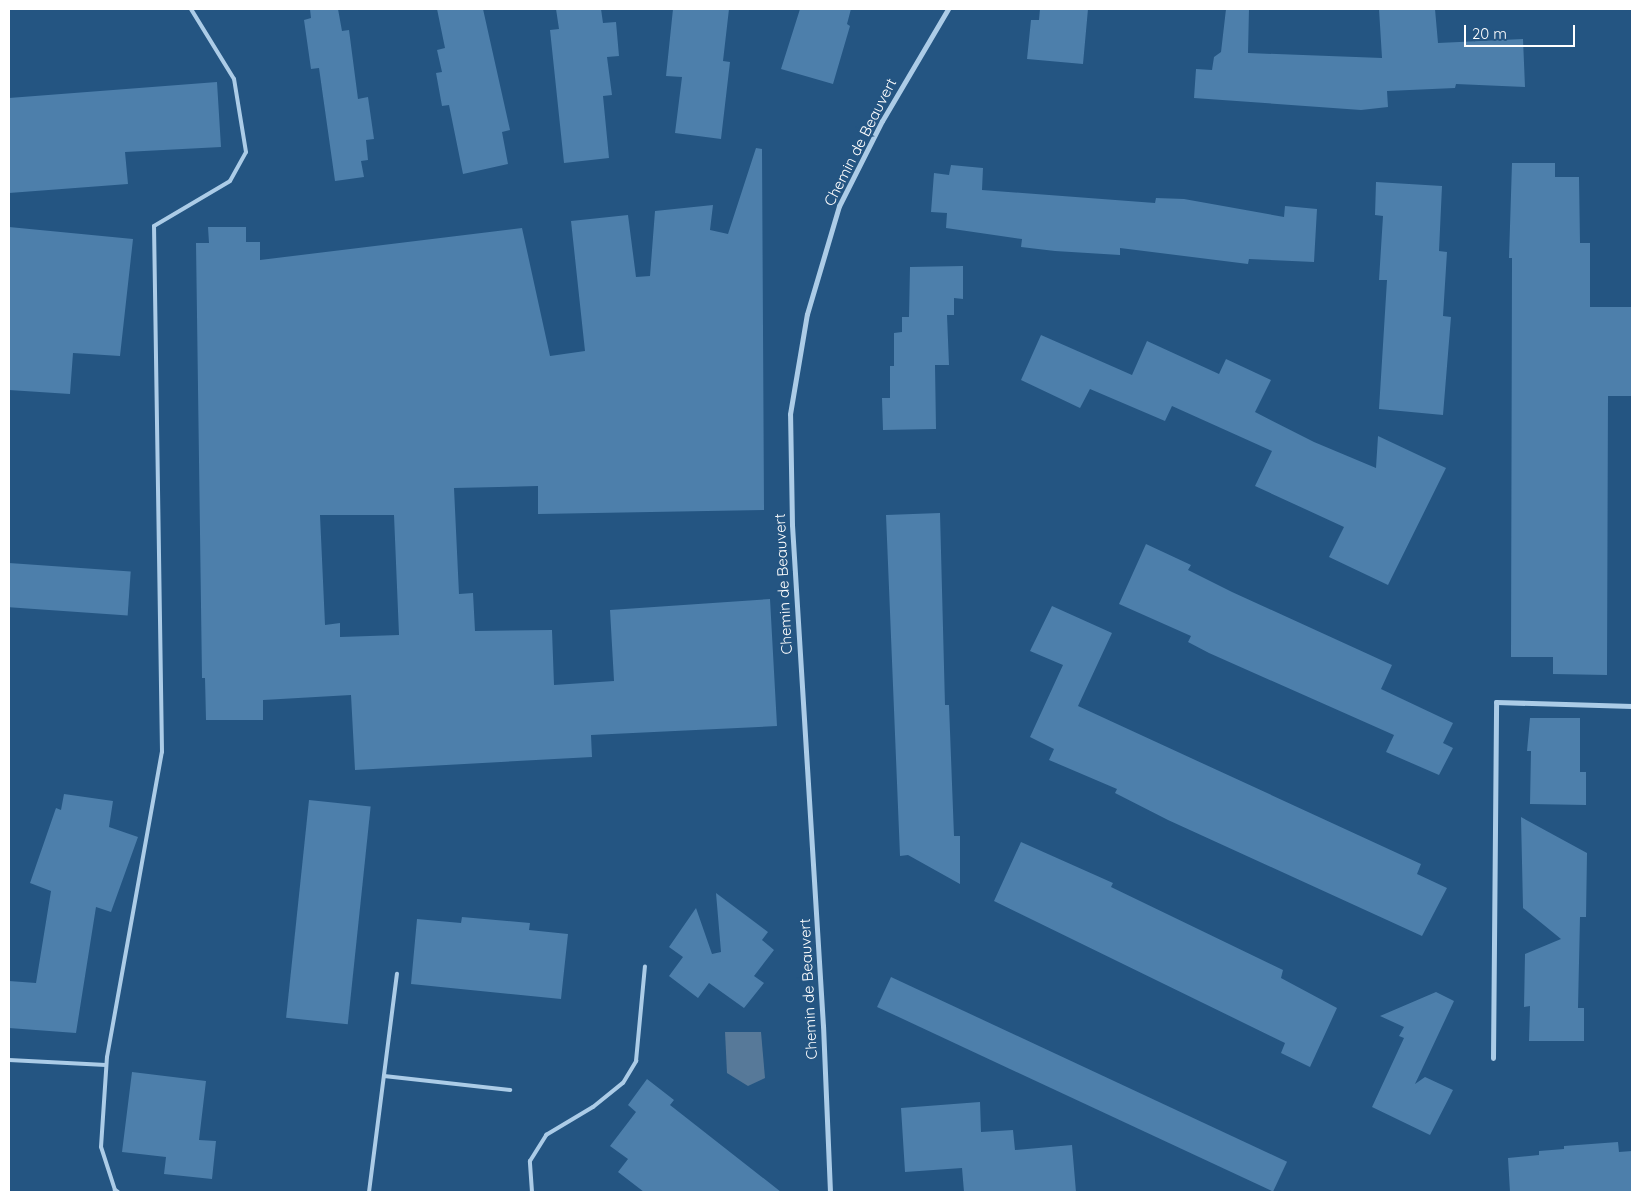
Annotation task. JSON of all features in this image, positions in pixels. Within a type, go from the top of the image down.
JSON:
[{"type":"street","name":"Chemin de Beauvert","points":[[830,1192],[823,1026],[792,525],[790,414],[807,314],[839,206],[882,121],[948,9]]},
{"type":"street","points":[[1493,1058],[1496,702],[1632,706]]},
{"type":"lane","points":[[118,1192],[115,1190],[101,1147],[106,1066],[162,752],[154,226],[230,181],[246,152],[234,79],[191,9]]},
{"type":"lane","points":[[532,1192],[530,1161],[546,1135],[593,1107],[624,1083],[636,1062],[645,966]]},
{"type":"lane","points":[[370,1192],[397,974]]},
{"type":"lane","points":[[9,1060],[106,1066]]},
{"type":"lane","points":[[384,1076],[510,1090]]},
{"type":"water","points":[[725,1032],[761,1032],[765,1078],[748,1086],[727,1073]]},
{"type":"building","points":[[310,9],[338,9],[342,31],[349,30],[358,99],[368,97],[374,139],[366,140],[368,160],[361,161],[364,177],[335,181],[319,68],[311,69],[304,20],[311,18]]},
{"type":"building","points":[[437,9],[483,9],[510,130],[502,132],[508,164],[463,174],[449,105],[442,106],[436,73],[442,72],[437,50],[445,48]]},
{"type":"building","points":[[556,9],[601,9],[603,23],[616,22],[619,56],[607,57],[612,95],[603,96],[609,158],[564,163],[550,30],[559,29]]},
{"type":"building","points":[[673,9],[729,9],[723,61],[730,62],[721,139],[675,133],[682,77],[666,76]]},
{"type":"building","points":[[800,9],[851,9],[847,24],[850,26],[833,84],[781,69]]},
{"type":"building","points":[[1040,9],[1088,9],[1083,64],[1027,59],[1031,20],[1039,20]]},
{"type":"building","points":[[1226,9],[1249,9],[1248,53],[1382,58],[1379,9],[1435,9],[1438,43],[1523,39],[1525,87],[1456,84],[1455,88],[1387,91],[1388,107],[1361,110],[1194,98],[1196,69],[1212,70],[1214,57],[1221,52]]},
{"type":"building","points":[[217,82],[221,147],[125,152],[128,184],[9,193],[9,98]]},
{"type":"building","points":[[756,148],[762,149],[764,510],[538,514],[538,486],[454,488],[459,594],[473,593],[475,631],[552,630],[554,685],[614,681],[610,610],[770,599],[777,726],[591,735],[592,757],[355,770],[351,695],[263,700],[263,720],[206,720],[205,678],[202,678],[196,243],[209,243],[208,227],[246,227],[246,242],[260,242],[260,260],[522,228],[550,356],[585,351],[571,221],[628,215],[636,277],[650,276],[655,211],[713,205],[710,230],[728,234]],"holes":[[[320,515],[394,515],[399,635],[340,637],[340,623],[325,625]]]},
{"type":"building","points":[[1512,163],[1555,163],[1555,177],[1579,177],[1580,243],[1590,243],[1590,307],[1632,307],[1632,396],[1608,396],[1607,675],[1553,674],[1553,657],[1511,657],[1512,258],[1509,258]]},
{"type":"building","points":[[951,165],[983,168],[982,190],[1155,203],[1156,198],[1184,199],[1284,217],[1285,206],[1317,209],[1314,262],[1249,259],[1248,264],[1120,248],[1120,255],[1055,251],[1021,247],[1022,239],[946,228],[947,213],[931,212],[934,173],[949,175]]},
{"type":"building","points":[[1376,182],[1442,186],[1439,251],[1447,252],[1443,316],[1451,317],[1443,415],[1379,409],[1387,280],[1379,280],[1383,216],[1375,215]]},
{"type":"building","points":[[9,227],[133,239],[120,356],[73,353],[70,394],[9,390]]},
{"type":"building","points":[[963,266],[963,299],[954,298],[954,315],[947,315],[949,365],[935,365],[936,429],[883,430],[882,398],[890,398],[890,366],[894,366],[894,333],[902,332],[902,317],[909,317],[910,267]]},
{"type":"building","points":[[1041,335],[1132,375],[1147,341],[1219,374],[1226,359],[1271,380],[1255,412],[1314,442],[1376,468],[1378,436],[1446,468],[1388,585],[1329,557],[1344,527],[1255,486],[1272,451],[1172,406],[1165,421],[1090,389],[1080,408],[1021,380]]},
{"type":"building","points":[[940,513],[945,705],[949,705],[954,836],[960,836],[960,884],[908,855],[900,856],[886,515]]},
{"type":"building","points":[[1146,544],[1191,565],[1188,570],[1232,592],[1392,665],[1381,689],[1453,723],[1443,743],[1453,748],[1439,775],[1386,752],[1394,735],[1209,653],[1188,642],[1191,636],[1119,604]]},
{"type":"building","points":[[9,563],[131,572],[128,615],[9,607]]},
{"type":"building","points":[[1052,606],[1112,633],[1078,706],[1421,864],[1417,874],[1447,888],[1422,936],[1168,820],[1115,793],[1117,789],[1049,760],[1054,749],[1030,737],[1063,665],[1030,651]]},
{"type":"building","points":[[1530,718],[1580,718],[1580,772],[1586,772],[1586,805],[1530,804],[1531,751],[1527,751]]},
{"type":"building","points":[[64,794],[113,801],[109,827],[138,837],[111,912],[96,907],[76,1033],[9,1028],[9,981],[36,983],[51,891],[30,883],[56,808],[61,810]]},
{"type":"building","points":[[309,800],[371,806],[348,1024],[286,1018]]},
{"type":"building","points":[[1521,817],[1587,853],[1586,917],[1580,917],[1578,1008],[1584,1008],[1584,1041],[1529,1041],[1530,1006],[1524,1007],[1525,954],[1561,939],[1523,908]]},
{"type":"building","points":[[1021,842],[1113,883],[1111,887],[1283,970],[1281,978],[1337,1008],[1310,1067],[1281,1053],[1285,1043],[994,901]]},
{"type":"building","points":[[716,893],[768,932],[762,940],[774,950],[754,976],[764,983],[744,1008],[709,983],[698,998],[669,976],[683,957],[669,947],[696,908],[712,954],[721,952]]},
{"type":"building","points":[[462,917],[530,923],[529,930],[568,934],[561,999],[411,984],[417,919],[461,923]]},
{"type":"building","points":[[891,977],[1287,1162],[1273,1192],[877,1007]]},
{"type":"building","points":[[1436,992],[1454,1001],[1415,1084],[1425,1077],[1453,1090],[1430,1135],[1372,1107],[1404,1038],[1399,1036],[1404,1027],[1380,1016]]},
{"type":"building","points":[[132,1072],[206,1081],[199,1140],[216,1141],[212,1179],[164,1174],[166,1157],[122,1152]]},
{"type":"building","points":[[647,1079],[674,1100],[670,1105],[781,1192],[644,1192],[618,1172],[628,1159],[610,1146],[636,1112],[628,1105]]},
{"type":"building","points":[[980,1102],[981,1132],[1013,1130],[1015,1150],[1072,1145],[1076,1192],[964,1192],[962,1168],[905,1172],[901,1108]]},
{"type":"building","points":[[1618,1142],[1619,1152],[1632,1151],[1632,1192],[1510,1192],[1508,1158],[1539,1155],[1539,1151],[1564,1149],[1564,1146]]}]
